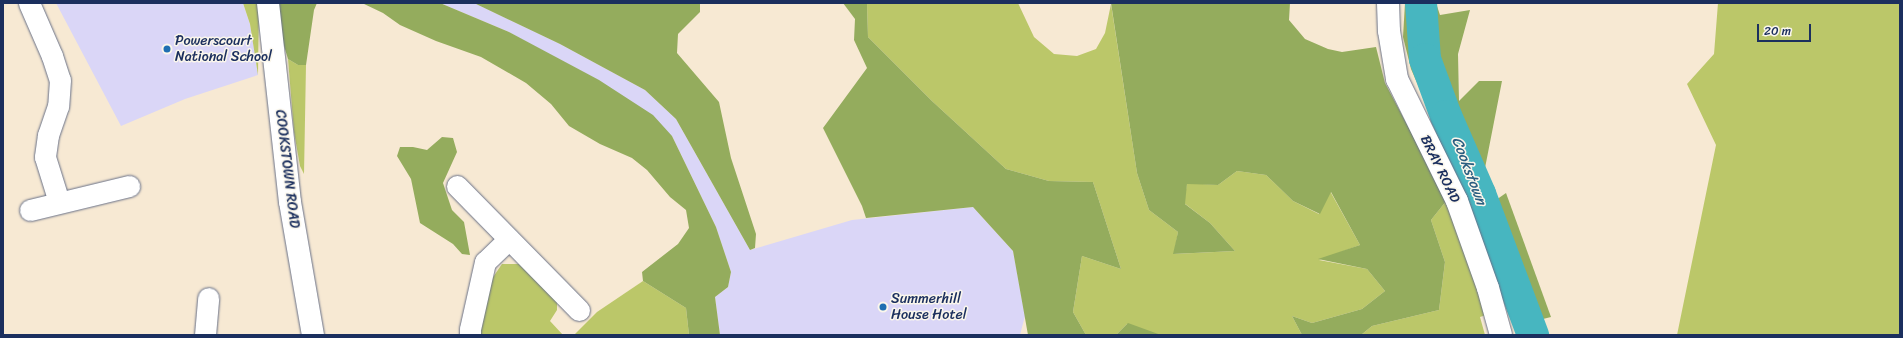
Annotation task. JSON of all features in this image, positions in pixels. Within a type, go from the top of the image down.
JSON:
[{"type":"main road","name":"COOKSTOWN ROAD","points":[[268,3],[290,202],[313,335]]},
{"type":"main road","name":"BRAY ROAD","points":[[1388,3],[1389,31],[1397,79],[1457,201],[1488,288],[1501,335]]},
{"type":"street","points":[[29,3],[52,56],[60,80],[58,106],[48,136],[45,157],[58,202]]},
{"type":"street","points":[[30,210],[129,186]]},
{"type":"street","points":[[457,186],[579,310]]},
{"type":"street","points":[[470,335],[470,329],[485,262],[509,239]]},
{"type":"street","points":[[208,298],[210,334]]},
{"type":"shaded area","name":"Powerscourt National School","points":[[56,3],[243,3],[250,24],[258,75],[185,99],[121,126]]},
{"type":"shaded area","points":[[440,3],[474,3],[560,44],[645,90],[676,119],[750,250],[852,220],[973,207],[1013,251],[1025,316],[1020,335],[720,335],[715,297],[728,287],[731,272],[716,227],[672,136],[509,32]]},
{"type":"green space","points":[[243,3],[259,3],[258,75],[250,24]]},
{"type":"green space","points":[[278,3],[317,3],[314,10],[306,65],[298,65],[288,59],[281,36]]},
{"type":"green space","points":[[362,3],[440,3],[509,32],[599,80],[653,115],[672,136],[716,227],[731,272],[728,287],[715,297],[720,335],[689,335],[686,308],[643,281],[642,272],[678,244],[689,228],[686,210],[670,197],[647,170],[632,158],[600,144],[569,126],[551,104],[526,83],[481,57],[436,41],[400,25],[383,13]]},
{"type":"green space","points":[[474,3],[700,3],[700,12],[678,34],[677,53],[719,102],[731,158],[756,234],[755,248],[750,250],[676,119],[645,90],[560,44]]},
{"type":"green space","points":[[843,3],[867,3],[868,37],[932,101],[1006,169],[1049,181],[1093,182],[1121,269],[1082,256],[1073,312],[1086,335],[1028,335],[1013,251],[973,207],[866,218],[862,206],[823,128],[867,68],[854,40],[855,19]]},
{"type":"green space","points":[[867,3],[1018,3],[1034,37],[1054,54],[1077,56],[1096,49],[1105,33],[1111,4],[1137,173],[1149,210],[1178,232],[1174,254],[1235,251],[1210,223],[1184,203],[1187,183],[1218,185],[1237,171],[1266,175],[1293,201],[1319,214],[1330,191],[1360,245],[1319,260],[1367,269],[1385,291],[1362,309],[1312,323],[1292,316],[1302,335],[1130,335],[1127,324],[1116,335],[1086,335],[1073,312],[1082,256],[1121,269],[1093,182],[1049,181],[1006,169],[932,101],[868,37]]},
{"type":"green space","points":[[1111,3],[1290,3],[1289,20],[1305,39],[1328,49],[1342,52],[1376,47],[1385,83],[1447,200],[1431,220],[1445,262],[1439,310],[1372,326],[1361,335],[1302,335],[1292,316],[1312,323],[1362,309],[1385,291],[1367,269],[1318,259],[1360,245],[1331,192],[1320,214],[1293,201],[1266,175],[1237,171],[1218,185],[1187,184],[1185,204],[1210,223],[1235,251],[1173,254],[1178,232],[1149,210],[1137,173]]},
{"type":"green space","points":[[1405,3],[1436,3],[1440,15],[1470,10],[1458,54],[1459,101],[1479,81],[1502,81],[1485,168],[1477,159],[1453,120],[1436,126],[1411,69],[1403,37]]},
{"type":"green space","points":[[1718,3],[1900,3],[1900,335],[1677,335],[1716,145],[1687,84],[1714,54]]},
{"type":"green space","points":[[288,59],[298,65],[306,65],[304,174],[300,166],[294,132]]},
{"type":"green space","points":[[442,137],[453,138],[457,152],[443,183],[452,210],[464,222],[470,255],[462,254],[453,244],[420,223],[411,179],[397,156],[400,147],[413,147],[427,150]]},
{"type":"green space","points":[[1506,193],[1551,317],[1523,324],[1517,319],[1480,211]]},
{"type":"green space","points":[[1447,200],[1486,315],[1480,317],[1485,335],[1361,335],[1372,326],[1439,310],[1445,262],[1431,220]]},
{"type":"green space","points":[[502,264],[519,264],[557,300],[557,310],[550,321],[563,335],[479,335],[487,286]]},
{"type":"green space","points":[[643,281],[686,308],[689,335],[574,335],[597,312]]},
{"type":"green space","points":[[1128,323],[1161,335],[1116,335]]},
{"type":"waterway","name":"Cookstown","points":[[1421,3],[1425,59],[1446,116],[1480,194],[1533,335]]},
{"type":"place","name":"Powerscourt National School","points":[[167,49]]},
{"type":"place","name":"Summerhill House Hotel","points":[[883,307]]}]
